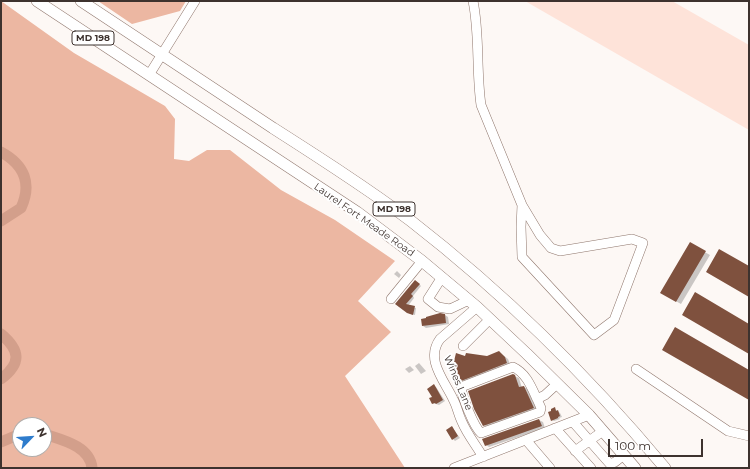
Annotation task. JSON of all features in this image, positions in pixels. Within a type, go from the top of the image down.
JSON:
[{"type":"main road","name":"Laurel Fort Meade Road","points":[[37,1],[357,212],[422,261],[490,319],[589,415],[630,463]]},
{"type":"main road","name":"MD 198","points":[[81,1],[373,194],[410,221],[495,291],[545,337],[600,394],[665,468]]},
{"type":"street","points":[[149,75],[195,1]]},
{"type":"street","points":[[473,1],[476,16],[478,88],[481,105],[522,205],[540,235],[551,248],[560,251],[632,239],[643,243],[614,320],[594,335],[522,257],[522,205]]},
{"type":"street","points":[[391,299],[422,261]]},
{"type":"street","points":[[442,277],[428,299],[438,307],[450,309],[473,304]]},
{"type":"street","name":"Wines Lane","points":[[473,304],[440,339],[434,350],[435,361],[444,383],[456,404],[462,423],[483,457]]},
{"type":"street","points":[[463,346],[490,319]]},
{"type":"street","points":[[513,368],[521,371],[537,398],[541,408],[540,412],[481,433],[475,424],[461,387],[513,368]]},
{"type":"street","points":[[636,369],[728,431],[749,436]]},
{"type":"street","points":[[537,398],[545,395],[557,384]]},
{"type":"street","points":[[454,468],[589,415]]},
{"type":"street","points":[[573,422],[609,466],[615,462],[630,463]]},
{"type":"street","points":[[555,428],[591,468]]},
{"type":"street","points":[[575,451],[603,431]]},
{"type":"street","points":[[526,440],[550,468]]},
{"type":"shaded area","points":[[1,1],[74,53],[165,106],[175,119],[174,159],[189,161],[207,150],[230,150],[281,190],[335,220],[395,261],[358,301],[391,332],[345,376],[405,468],[1,468]]},
{"type":"shaded area","points":[[98,1],[186,1],[180,11],[132,24]]},
{"type":"shaded area","points":[[525,1],[672,1],[749,45],[749,130]]},
{"type":"building","points":[[690,242],[706,251],[676,302],[660,293]]},
{"type":"building","points":[[719,249],[749,266],[749,297],[706,272]]},
{"type":"building","points":[[415,280],[420,284],[411,294],[413,296],[406,304],[415,306],[413,315],[407,313],[395,304]]},
{"type":"building","points":[[695,292],[749,324],[749,354],[682,315]]},
{"type":"building","points":[[440,313],[445,314],[446,323],[422,326],[421,319]]},
{"type":"building","points":[[675,327],[749,370],[749,400],[662,350]]},
{"type":"building","points":[[499,351],[505,357],[507,363],[456,383],[450,366],[453,365],[456,353],[465,356],[466,353],[487,356]]},
{"type":"building","points":[[513,374],[515,375],[519,387],[524,386],[534,408],[483,426],[474,409],[468,391]]},
{"type":"building","points":[[434,384],[443,400],[436,404],[432,404],[429,398],[432,397],[427,389]]},
{"type":"building","points":[[555,407],[560,416],[551,421],[548,412]]},
{"type":"building","points":[[539,419],[542,426],[485,446],[482,439]]},
{"type":"building","points":[[452,426],[458,436],[452,440],[446,430]]},
{"type":"waterway","points":[[1,152],[9,157],[21,169],[26,183],[26,191],[21,208],[1,221]]},
{"type":"waterway","points":[[1,334],[12,346],[16,356],[13,367],[1,379]]},
{"type":"waterway","points":[[1,442],[12,437]]},
{"type":"waterway","points":[[52,437],[81,449],[90,460],[92,468]]}]
